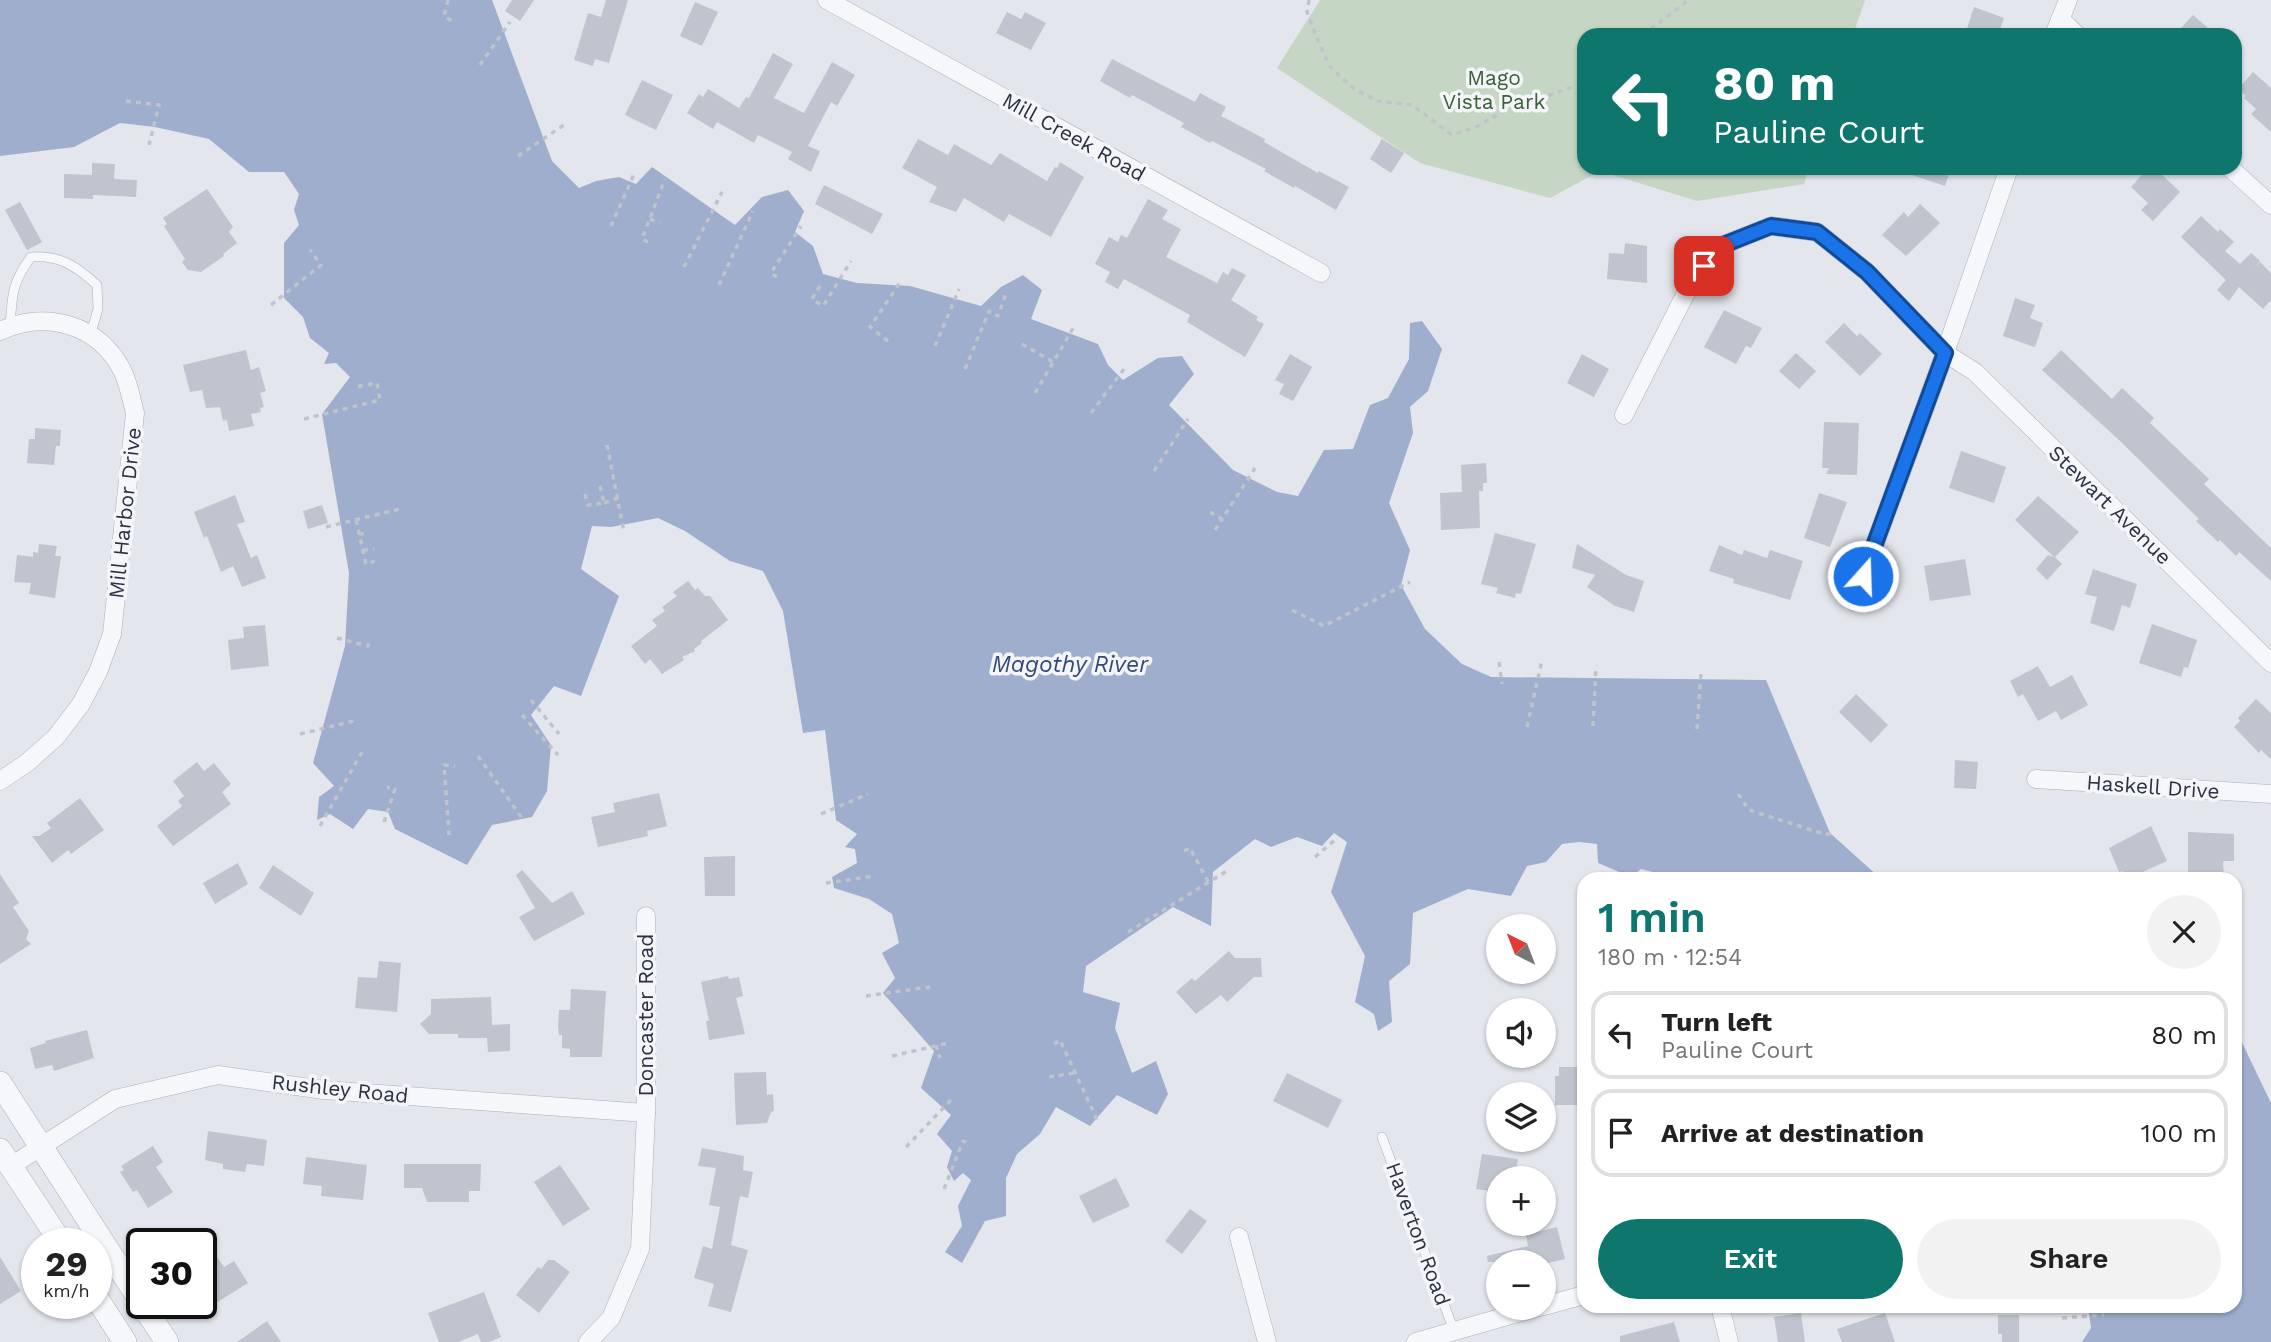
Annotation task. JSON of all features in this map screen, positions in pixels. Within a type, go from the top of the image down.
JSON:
[{"type":"street","name":"Mill Creek Road","points":[[827,0],[1321,273]]},
{"type":"street","points":[[2057,27],[2068,0]]},
{"type":"street","points":[[1854,601],[2007,175]]},
{"type":"street","points":[[2238,175],[2271,205]]},
{"type":"street","name":"Stewart Avenue","points":[[1624,415],[1690,285],[1718,247],[1771,226],[1817,232],[1867,272],[1945,353],[1975,372],[2271,663]]},
{"type":"street","name":"Mill Harbor Drive","points":[[0,781],[56,737],[81,704],[98,672],[112,634],[135,413],[130,390],[117,361],[106,346],[91,333],[56,321],[26,323],[5,329]]},
{"type":"street","name":"Haskell Drive","points":[[2036,779],[2271,794]]},
{"type":"street","name":"Doncaster Road","points":[[646,916],[646,1113]]},
{"type":"street","name":"Rushley Road","points":[[5,1158],[40,1146],[115,1099],[218,1075],[324,1090],[646,1113]]},
{"type":"street","points":[[0,1083],[126,1278]]},
{"type":"street","points":[[587,1342],[611,1318],[640,1250],[646,1113]]},
{"type":"street","points":[[5,1158],[51,1228]]},
{"type":"street","points":[[1238,1237],[1267,1342]]},
{"type":"street","points":[[1556,1303],[1577,1297]]},
{"type":"street","points":[[1722,1313],[1729,1342]]},
{"type":"street","points":[[110,1319],[125,1342]]},
{"type":"street","points":[[152,1319],[167,1342]]},
{"type":"street","points":[[1416,1342],[1494,1320]]},
{"type":"lane","points":[[5,329],[12,291],[19,272],[31,257],[48,256],[74,265],[97,285],[98,309],[91,333]]},
{"type":"lane","name":"Haverton Road","points":[[1382,1137],[1454,1331]]},
{"type":"path","points":[[448,0],[444,16],[452,20]]},
{"type":"path","points":[[1309,0],[1307,12],[1315,36],[1330,66],[1353,88],[1377,101],[1412,105],[1452,135],[1476,127],[1510,108],[1577,86]]},
{"type":"path","points":[[1652,28],[1689,0]]},
{"type":"path","points":[[480,65],[510,22]]},
{"type":"path","points":[[127,101],[159,105],[149,145]]},
{"type":"path","points":[[518,156],[564,125]]},
{"type":"path","points":[[611,226],[634,174]]},
{"type":"path","points":[[648,242],[642,239],[664,179]]},
{"type":"path","points":[[684,267],[722,192]]},
{"type":"path","points":[[719,285],[753,211]]},
{"type":"path","points":[[650,219],[660,223]]},
{"type":"path","points":[[777,277],[771,272],[800,226]]},
{"type":"path","points":[[271,305],[321,265],[310,250]]},
{"type":"path","points":[[820,286],[812,299],[823,306],[851,261]]},
{"type":"path","points":[[888,341],[870,327],[901,281]]},
{"type":"path","points":[[935,346],[959,289]]},
{"type":"path","points":[[965,369],[989,310],[998,316],[1007,291]]},
{"type":"path","points":[[1035,393],[1075,325]]},
{"type":"path","points":[[1022,344],[1053,362]]},
{"type":"path","points":[[1091,414],[1127,365]]},
{"type":"path","points":[[304,419],[380,400],[377,383],[355,387]]},
{"type":"path","points":[[1154,471],[1188,419]]},
{"type":"path","points":[[607,445],[624,532]]},
{"type":"path","points":[[1215,530],[1255,468]]},
{"type":"path","points":[[599,482],[604,503]]},
{"type":"path","points":[[585,494],[588,505],[618,498]]},
{"type":"path","points":[[326,527],[400,509]]},
{"type":"path","points":[[1210,512],[1222,519]]},
{"type":"path","points":[[356,520],[366,565],[375,561]]},
{"type":"path","points":[[359,534],[369,533]]},
{"type":"path","points":[[363,550],[374,549]]},
{"type":"path","points":[[1292,610],[1324,626],[1410,582]]},
{"type":"path","points":[[337,638],[368,646],[370,638]]},
{"type":"path","points":[[1527,727],[1542,660]]},
{"type":"path","points":[[1499,662],[1502,684]]},
{"type":"path","points":[[1593,726],[1596,666]]},
{"type":"path","points":[[1697,729],[1701,673]]},
{"type":"path","points":[[531,701],[559,734]]},
{"type":"path","points":[[522,715],[558,755]]},
{"type":"path","points":[[300,734],[354,722]]},
{"type":"path","points":[[320,826],[362,751]]},
{"type":"path","points":[[478,756],[524,821]]},
{"type":"path","points":[[449,835],[444,765],[455,766]]},
{"type":"path","points":[[384,822],[395,789],[387,787]]},
{"type":"path","points":[[821,814],[868,794]]},
{"type":"path","points":[[1738,794],[1749,810],[1824,834],[1836,835]]},
{"type":"path","points":[[1315,857],[1336,839]]},
{"type":"path","points":[[1184,852],[1190,848],[1210,885]]},
{"type":"path","points":[[1128,932],[1230,869]]},
{"type":"path","points":[[826,883],[875,876]]},
{"type":"path","points":[[866,996],[930,986]]},
{"type":"path","points":[[1054,1044],[1060,1040],[1098,1122]]},
{"type":"path","points":[[892,1056],[948,1043]]},
{"type":"path","points":[[936,1045],[940,1058]]},
{"type":"path","points":[[1049,1077],[1075,1073]]},
{"type":"path","points":[[906,1147],[951,1100]]},
{"type":"path","points":[[944,1189],[963,1141],[970,1143]]},
{"type":"path","points":[[2062,1318],[2104,1315]]},
{"type":"green space","name":"Mago Vista Park","points":[[1320,0],[1865,0],[1855,28],[1577,28],[1577,175],[1593,175],[1550,198],[1420,163],[1277,68]]},
{"type":"green space","name":"Mago Vista Park","points":[[1613,175],[1807,175],[1804,184],[1697,201]]},
{"type":"water","name":"Magothy River","points":[[0,0],[492,0],[552,161],[579,188],[596,181],[619,177],[636,184],[652,167],[735,225],[762,197],[788,190],[804,211],[795,232],[813,246],[823,274],[857,283],[910,286],[981,306],[1001,287],[1023,275],[1042,290],[1031,319],[1098,344],[1108,365],[1123,380],[1158,358],[1182,356],[1194,374],[1169,405],[1233,470],[1277,492],[1298,496],[1324,450],[1353,449],[1370,405],[1388,398],[1409,359],[1410,323],[1422,321],[1442,349],[1428,391],[1410,407],[1413,433],[1389,503],[1410,550],[1401,585],[1425,629],[1462,664],[1491,677],[1766,680],[1830,833],[1873,872],[1653,872],[1641,869],[1637,872],[1619,872],[1598,863],[1597,844],[1562,844],[1546,862],[1527,866],[1511,896],[1468,889],[1413,913],[1410,964],[1389,981],[1392,1022],[1378,1031],[1374,1014],[1355,1002],[1365,956],[1331,892],[1347,842],[1334,833],[1322,846],[1297,837],[1271,847],[1255,839],[1213,872],[1211,926],[1173,907],[1086,966],[1083,992],[1120,1003],[1115,1028],[1132,1073],[1156,1061],[1168,1094],[1157,1115],[1117,1095],[1090,1126],[1056,1107],[1040,1134],[1017,1154],[1006,1178],[1006,1216],[985,1221],[962,1263],[945,1252],[962,1226],[958,1206],[971,1180],[963,1173],[954,1181],[947,1167],[952,1151],[937,1134],[951,1115],[921,1088],[934,1051],[883,993],[895,978],[882,953],[899,943],[892,914],[869,899],[834,888],[832,877],[857,863],[855,849],[845,847],[857,834],[836,820],[825,730],[803,733],[783,611],[763,571],[730,561],[685,531],[658,518],[611,527],[592,526],[581,569],[619,596],[581,696],[554,686],[531,715],[551,745],[547,791],[532,817],[492,825],[467,865],[395,829],[388,812],[368,809],[353,829],[330,814],[317,820],[319,797],[334,786],[313,763],[345,646],[349,573],[322,414],[350,377],[336,363],[324,364],[329,353],[310,338],[303,317],[284,298],[284,243],[299,225],[294,210],[299,194],[284,172],[249,172],[209,139],[155,127],[120,123],[74,147],[0,156]]},
{"type":"water","points":[[2242,1043],[2271,1103],[2271,1342],[2082,1342],[2091,1328],[2089,1313],[2242,1313]]},
{"type":"building","points":[[512,0],[534,0],[520,21],[505,11]]},
{"type":"building","points":[[606,0],[628,0],[609,63],[595,59],[593,66],[574,60],[588,13],[601,17]]},
{"type":"building","points":[[695,2],[718,12],[702,46],[680,36]]},
{"type":"building","points":[[1974,7],[2004,18],[2000,28],[1967,28]]},
{"type":"building","points":[[1007,12],[1021,19],[1025,12],[1046,23],[1031,50],[996,33]]},
{"type":"building","points":[[2193,15],[2208,28],[2181,28]]},
{"type":"building","points":[[773,53],[793,64],[774,98],[804,113],[832,62],[855,75],[837,106],[831,102],[808,146],[820,151],[811,172],[788,159],[792,152],[758,135],[754,143],[717,122],[713,129],[687,113],[699,94],[703,97],[708,89],[739,108],[746,97],[749,98]]},
{"type":"building","points":[[1112,59],[1195,102],[1200,93],[1226,107],[1221,116],[1265,139],[1264,142],[1318,173],[1319,171],[1349,187],[1336,210],[1264,171],[1266,169],[1181,127],[1184,123],[1100,81]]},
{"type":"building","points":[[2253,72],[2271,88],[2271,132],[2251,114],[2256,109],[2244,98],[2246,96],[2242,92],[2242,84]]},
{"type":"building","points":[[642,80],[673,95],[656,130],[625,115]]},
{"type":"building","points":[[918,139],[948,155],[954,144],[991,165],[1000,153],[1047,181],[1060,162],[1084,177],[1051,237],[1009,214],[1004,222],[964,198],[956,212],[929,202],[937,187],[902,168]]},
{"type":"building","points":[[1382,139],[1404,153],[1391,173],[1370,159]]},
{"type":"building","points":[[92,163],[115,164],[114,179],[137,180],[136,197],[93,195],[93,199],[64,198],[64,174],[92,175]]},
{"type":"building","points":[[1912,175],[1949,175],[1945,186]]},
{"type":"building","points":[[2142,175],[2162,175],[2180,192],[2153,221],[2141,210],[2148,203],[2131,187]]},
{"type":"building","points":[[824,185],[883,214],[872,234],[815,204]]},
{"type":"building","points":[[207,189],[233,227],[229,232],[237,243],[201,272],[188,270],[182,262],[185,259],[164,226],[167,224],[163,218]]},
{"type":"building","points":[[1148,199],[1168,210],[1162,219],[1181,229],[1166,257],[1217,283],[1223,272],[1228,275],[1232,268],[1246,275],[1231,300],[1258,317],[1256,320],[1264,324],[1245,357],[1187,322],[1190,315],[1124,279],[1118,289],[1105,282],[1110,272],[1095,264],[1109,237],[1118,242],[1121,235],[1127,238]]},
{"type":"building","points":[[20,202],[42,242],[27,250],[5,210]]},
{"type":"building","points":[[1920,204],[1940,223],[1906,256],[1882,235],[1904,212],[1908,217]]},
{"type":"building","points":[[2201,216],[2234,242],[2225,251],[2240,264],[2251,253],[2260,261],[2254,268],[2260,262],[2271,273],[2271,300],[2263,309],[2239,287],[2229,301],[2217,290],[2226,280],[2181,237]]},
{"type":"building","points":[[1625,243],[1647,246],[1647,283],[1607,279],[1609,253],[1624,254]]},
{"type":"building","points":[[2015,298],[2035,305],[2030,318],[2043,323],[2035,347],[2003,336]]},
{"type":"building","points":[[1724,310],[1762,328],[1751,348],[1746,346],[1736,364],[1704,347]]},
{"type":"building","points":[[1844,323],[1857,336],[1860,333],[1882,354],[1860,376],[1825,342]]},
{"type":"building","points":[[246,350],[251,370],[259,367],[266,391],[260,393],[264,407],[260,408],[261,412],[251,414],[254,426],[229,431],[227,420],[223,421],[220,407],[206,408],[202,390],[190,392],[183,365]]},
{"type":"building","points":[[2061,350],[2112,399],[2122,388],[2154,418],[2150,423],[2209,479],[2204,484],[2271,548],[2271,581],[2239,552],[2236,556],[2220,540],[2218,542],[2196,521],[2199,519],[2118,439],[2042,370]]},
{"type":"building","points":[[1796,353],[1816,371],[1799,389],[1779,371]]},
{"type":"building","points":[[1290,354],[1312,367],[1293,401],[1279,394],[1284,384],[1275,380]]},
{"type":"building","points":[[1582,354],[1609,369],[1594,397],[1567,383]]},
{"type":"building","points":[[1824,422],[1859,423],[1857,475],[1826,474],[1829,468],[1822,468]]},
{"type":"building","points":[[35,428],[61,430],[60,446],[56,446],[54,465],[27,463],[29,439],[35,439]]},
{"type":"building","points":[[1961,451],[2006,467],[1994,503],[1949,488]]},
{"type":"building","points":[[1486,463],[1487,483],[1483,483],[1483,491],[1479,491],[1480,528],[1441,530],[1440,493],[1462,492],[1461,465]]},
{"type":"building","points":[[1819,493],[1847,502],[1830,547],[1804,538]]},
{"type":"building","points":[[235,495],[245,522],[237,524],[251,558],[257,555],[266,578],[242,587],[233,566],[221,572],[194,512]]},
{"type":"building","points":[[2038,496],[2079,532],[2055,557],[2062,564],[2047,580],[2036,569],[2048,555],[2054,557],[2015,520]]},
{"type":"building","points":[[322,505],[328,523],[308,529],[303,511]]},
{"type":"building","points":[[1495,533],[1536,544],[1521,594],[1516,593],[1515,598],[1496,593],[1498,588],[1481,584]]},
{"type":"building","points":[[39,544],[57,546],[55,556],[61,556],[55,598],[29,594],[31,583],[14,582],[17,555],[33,557],[33,552],[38,553]]},
{"type":"building","points":[[1577,544],[1626,575],[1644,581],[1634,612],[1615,606],[1587,587],[1595,575],[1572,568]]},
{"type":"building","points":[[1719,545],[1742,555],[1744,550],[1767,558],[1770,550],[1803,561],[1790,600],[1733,583],[1734,579],[1709,571]]},
{"type":"building","points":[[1965,559],[1971,595],[1930,601],[1924,566]]},
{"type":"building","points":[[2093,569],[2137,584],[2130,608],[2122,605],[2114,631],[2090,623],[2097,597],[2085,594]]},
{"type":"building","points":[[688,581],[695,590],[698,588],[705,596],[710,596],[728,620],[701,641],[695,651],[682,657],[684,660],[662,674],[650,659],[645,664],[631,646],[657,626],[652,620],[665,611],[662,607],[677,596],[673,592]]},
{"type":"building","points":[[2152,624],[2197,640],[2188,668],[2184,667],[2181,677],[2139,663]]},
{"type":"building","points":[[265,625],[269,666],[231,670],[228,640],[244,638],[243,627]]},
{"type":"building","points":[[2038,666],[2050,687],[2072,675],[2088,705],[2061,720],[2056,711],[2038,721],[2023,694],[2018,697],[2010,681]]},
{"type":"building","points":[[1856,694],[1888,725],[1871,743],[1839,712]]},
{"type":"building","points":[[2256,699],[2271,713],[2271,759],[2261,750],[2259,753],[2234,727],[2240,721],[2238,718]]},
{"type":"building","points":[[1955,760],[1978,762],[1976,789],[1954,788]]},
{"type":"building","points":[[197,762],[204,771],[214,763],[231,784],[222,792],[231,804],[173,846],[157,826],[182,806],[178,801],[184,796],[173,781]]},
{"type":"building","points":[[659,793],[667,826],[647,831],[648,836],[598,847],[591,817],[615,812],[613,803]]},
{"type":"building","points":[[80,798],[104,830],[71,854],[68,850],[52,863],[32,836],[39,836],[51,828],[47,823]]},
{"type":"building","points":[[2151,826],[2167,861],[2143,872],[2119,872],[2109,848]]},
{"type":"building","points":[[2188,832],[2234,834],[2234,861],[2223,861],[2224,872],[2188,872]]},
{"type":"building","points":[[735,856],[735,896],[705,896],[704,857]]},
{"type":"building","points":[[238,863],[248,884],[215,904],[203,883]]},
{"type":"building","points":[[273,865],[314,893],[301,916],[259,888]]},
{"type":"building","points":[[522,870],[552,903],[572,891],[585,914],[534,941],[519,917],[535,908],[516,875]]},
{"type":"building","points":[[0,874],[19,903],[13,907],[29,931],[26,939],[31,944],[0,964]]},
{"type":"building","points":[[1229,951],[1235,958],[1261,958],[1262,977],[1254,977],[1227,1002],[1221,995],[1196,1014],[1176,992],[1192,978],[1195,981]]},
{"type":"building","points":[[379,961],[401,963],[397,1012],[355,1008],[358,977],[377,978]]},
{"type":"building","points":[[728,976],[729,979],[739,977],[743,996],[736,998],[745,1034],[709,1040],[706,1021],[709,1021],[701,982]]},
{"type":"building","points":[[571,989],[606,991],[602,1057],[570,1057],[570,1049],[562,1048],[562,1035],[559,1035],[558,1027],[559,1010],[570,1010]]},
{"type":"building","points":[[491,997],[492,1025],[510,1024],[510,1051],[488,1052],[487,1038],[429,1034],[420,1024],[431,1014],[431,999]]},
{"type":"building","points":[[87,1030],[94,1058],[54,1071],[52,1065],[35,1069],[30,1048],[46,1043],[45,1041]]},
{"type":"building","points":[[1559,1067],[1577,1067],[1577,1105],[1556,1105],[1555,1076],[1559,1076]]},
{"type":"building","points":[[766,1072],[767,1095],[773,1094],[774,1111],[767,1123],[736,1125],[734,1073]]},
{"type":"building","points":[[1287,1073],[1342,1100],[1328,1128],[1273,1101]]},
{"type":"building","points":[[208,1131],[267,1140],[264,1166],[247,1164],[245,1172],[223,1169],[223,1164],[205,1160]]},
{"type":"building","points":[[153,1146],[163,1162],[156,1167],[173,1192],[148,1208],[137,1190],[133,1192],[120,1172],[124,1170],[121,1166]]},
{"type":"building","points":[[702,1148],[744,1156],[743,1170],[753,1172],[748,1198],[740,1196],[731,1245],[748,1250],[731,1312],[708,1306],[714,1284],[694,1278],[703,1246],[712,1249],[720,1207],[709,1205],[716,1168],[698,1166]]},
{"type":"building","points":[[1482,1154],[1518,1159],[1517,1166],[1486,1166],[1486,1190],[1476,1189]]},
{"type":"building","points":[[306,1157],[367,1165],[363,1200],[321,1196],[322,1186],[303,1184]]},
{"type":"building","points":[[404,1164],[481,1164],[480,1191],[469,1191],[469,1202],[427,1202],[422,1188],[404,1188]]},
{"type":"building","points":[[560,1165],[590,1209],[563,1226],[534,1182]]},
{"type":"building","points":[[1116,1178],[1130,1206],[1093,1223],[1079,1196]]},
{"type":"building","points":[[1190,1209],[1207,1221],[1182,1254],[1165,1241]]},
{"type":"building","points":[[1556,1227],[1565,1259],[1556,1261],[1556,1250],[1512,1250],[1528,1246],[1526,1236],[1556,1236]]},
{"type":"building","points":[[0,1257],[21,1291],[0,1304]]},
{"type":"building","points":[[217,1257],[224,1267],[234,1261],[248,1283],[217,1302]]},
{"type":"building","points":[[548,1260],[554,1260],[570,1272],[539,1313],[516,1295],[538,1267],[541,1269]]},
{"type":"building","points":[[484,1292],[501,1337],[481,1342],[478,1334],[458,1342],[439,1342],[428,1313]]},
{"type":"building","points":[[1801,1313],[1805,1342],[1778,1342],[1774,1317]]},
{"type":"building","points":[[1885,1313],[1895,1342],[1842,1342],[1837,1329]]},
{"type":"building","points":[[1998,1315],[2019,1315],[2019,1342],[2002,1342],[2002,1334],[1998,1334]]},
{"type":"building","points":[[267,1321],[281,1342],[237,1342]]},
{"type":"building","points":[[1674,1322],[1680,1342],[1620,1342],[1620,1336]]},
{"type":"route","points":[[1704,266],[1718,247],[1771,226],[1817,232],[1867,272],[1945,353],[1863,576]]}]
